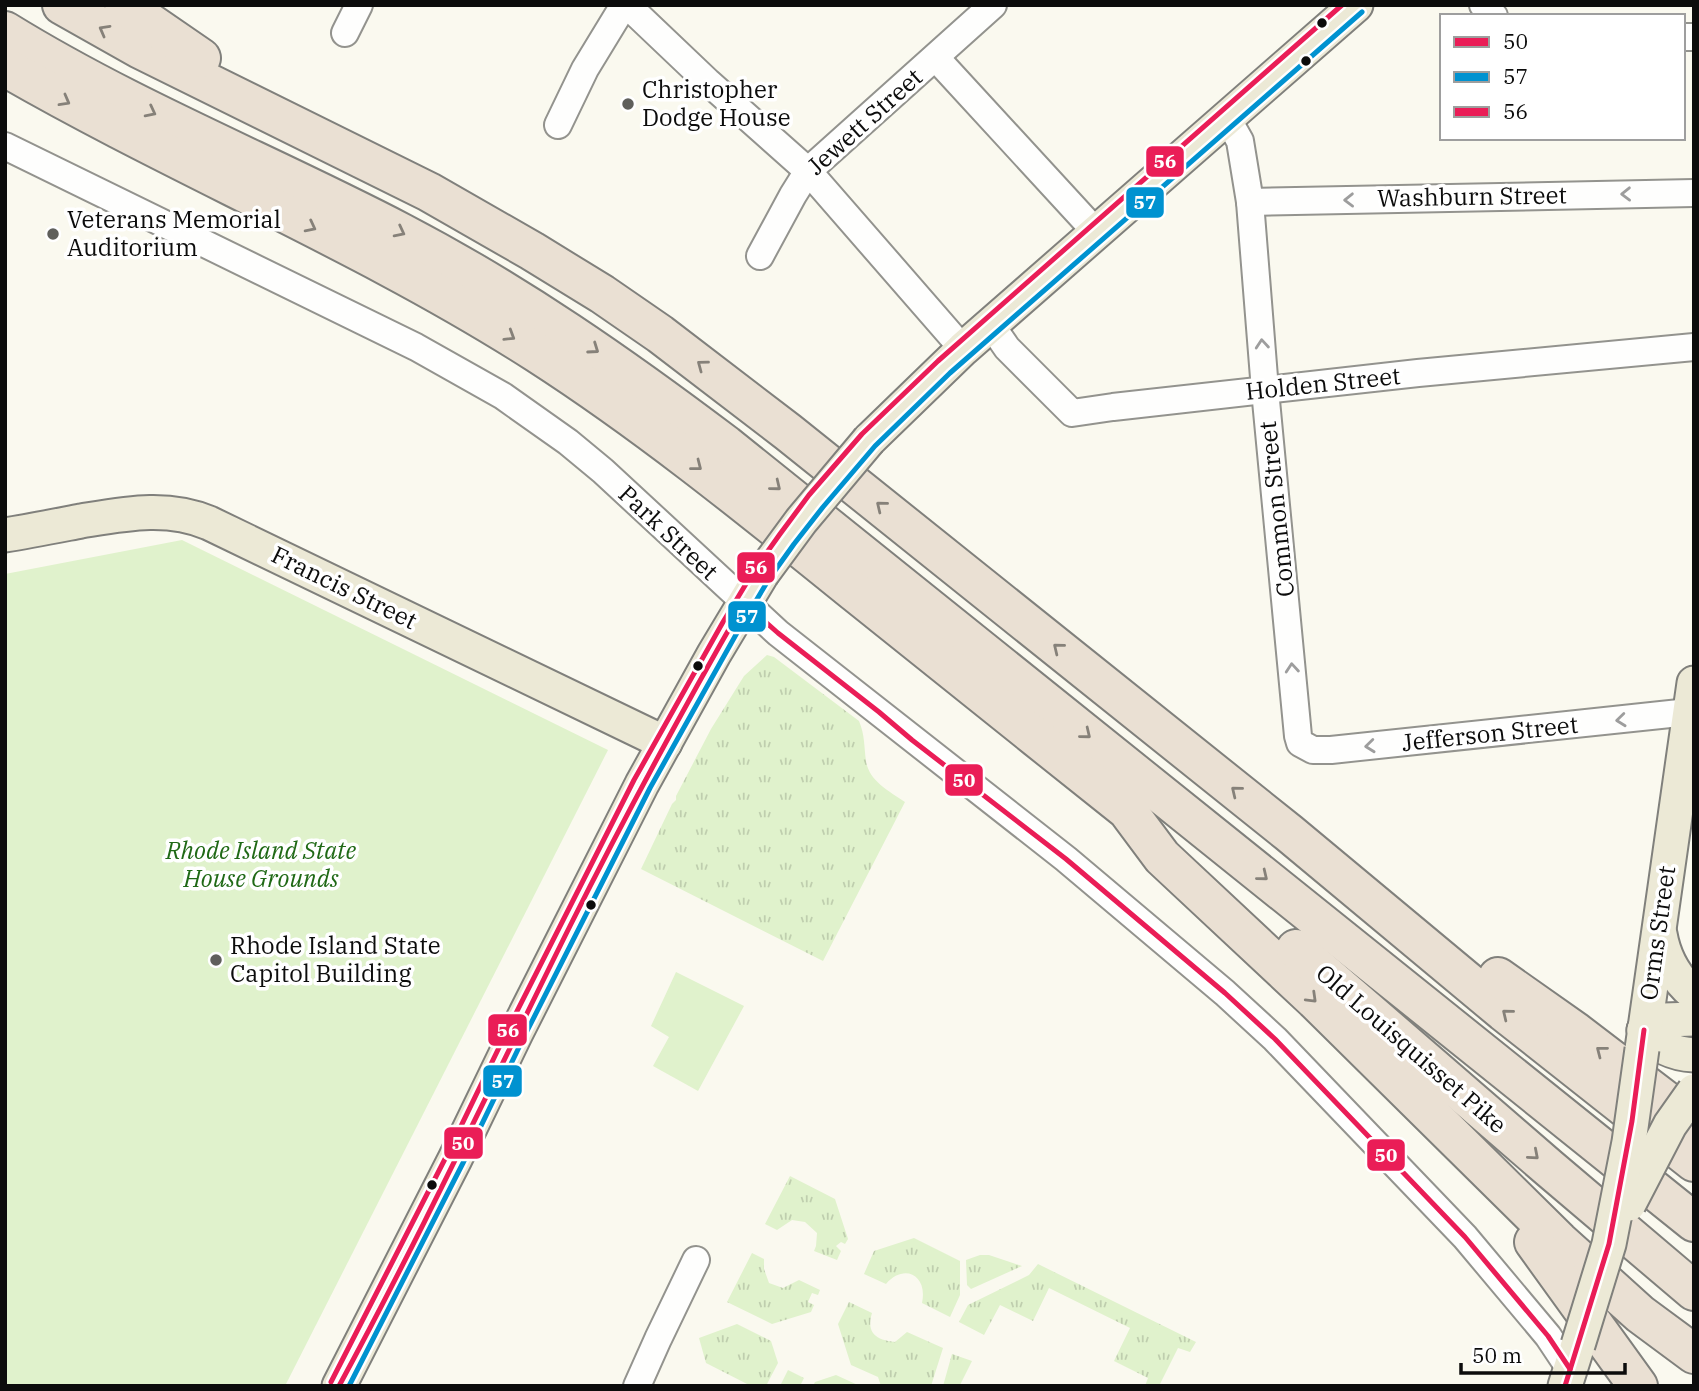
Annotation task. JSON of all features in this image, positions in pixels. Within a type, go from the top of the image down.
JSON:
[{"type":"highway","points":[[62,5],[139,49],[429,192],[533,251],[660,334],[799,440],[1289,834],[1504,1012],[1694,1162]]},
{"type":"highway","points":[[124,5],[319,137]]},
{"type":"highway","points":[[5,31],[142,108],[314,188],[432,249],[533,308],[624,369],[726,445],[1694,1222]]},
{"type":"highway","points":[[5,67],[122,132],[433,290],[502,331],[637,421],[1126,810],[1162,857],[1248,936],[1567,1249],[1640,1314],[1694,1354]]},
{"type":"highway","name":"Old Louisquisset Pike","points":[[1126,810],[1266,923],[1694,1291]]},
{"type":"highway","points":[[1289,834],[1533,1001],[1694,1122]]},
{"type":"highway","points":[[1470,1152],[1638,1386]]},
{"type":"main road","points":[[339,1386],[642,784],[744,603],[801,521],[869,440],[923,386],[1356,5]]},
{"type":"main road","name":"Francis Street","points":[[5,535],[137,512],[168,513],[195,518],[665,743]]},
{"type":"main road","name":"Orms Street","points":[[1571,1367],[1609,1244],[1629,1142],[1691,698]]},
{"type":"main road","points":[[1658,928],[1671,968],[1694,994]]},
{"type":"main road","points":[[1643,1040],[1664,1020],[1694,1019]]},
{"type":"main road","points":[[1643,1040],[1651,1040],[1681,1054],[1694,1055]]},
{"type":"main road","points":[[1609,1244],[1661,1139],[1694,1091]]},
{"type":"street","points":[[345,33],[359,5]]},
{"type":"street","points":[[558,125],[585,69],[626,5],[808,171],[963,349]]},
{"type":"street","name":"Jewett Street","points":[[760,256],[808,171],[993,5]]},
{"type":"street","points":[[936,58],[1096,232]]},
{"type":"street","name":"Common Street","points":[[1227,118],[1240,141],[1250,202],[1298,736]]},
{"type":"street","name":"Park Street","points":[[5,146],[416,347],[503,396],[545,424],[586,457],[778,633],[1066,859],[1225,993],[1275,1039],[1465,1237],[1571,1367]]},
{"type":"street","name":"Washburn Street","points":[[1250,202],[1694,193]]},
{"type":"street","name":"Holden Street","points":[[991,325],[1007,348],[1072,413],[1418,373],[1694,347]]},
{"type":"street","name":"Jefferson Street","points":[[1298,736],[1300,743],[1313,750],[1331,751],[1691,698]]},
{"type":"street","points":[[637,1386],[696,1261]]},
{"type":"green space","name":"Rhode Island State House Grounds","points":[[182,540],[608,750],[285,1386],[5,1386],[5,574]]},
{"type":"green space","points":[[767,655],[774,657],[859,721],[871,774],[881,785],[905,802],[823,961],[641,869],[711,729],[744,676]]},
{"type":"green space","points":[[676,972],[744,1006],[698,1091],[653,1066],[669,1037],[651,1026]]},
{"type":"green space","points":[[790,1176],[835,1199],[848,1239],[845,1244],[841,1242],[836,1246],[841,1251],[837,1260],[814,1251],[817,1233],[805,1222],[792,1220],[777,1230],[765,1224]]},
{"type":"green space","points":[[914,1238],[960,1261],[960,1295],[950,1317],[922,1303],[921,1285],[913,1275],[900,1274],[886,1284],[864,1274],[874,1251]]},
{"type":"green space","points":[[752,1253],[764,1259],[769,1283],[783,1288],[799,1280],[820,1290],[818,1295],[812,1293],[808,1302],[814,1305],[811,1312],[772,1324],[727,1302]]},
{"type":"green space","points":[[989,1255],[1022,1266],[971,1289],[967,1285],[966,1260]]},
{"type":"green space","points":[[1038,1264],[1196,1342],[1190,1352],[1178,1348],[1159,1386],[1145,1386],[1148,1378],[1114,1361],[1130,1328],[1049,1288],[1033,1321],[1000,1305],[984,1335],[959,1322],[968,1305],[1029,1275]]},
{"type":"green space","points":[[849,1302],[872,1313],[870,1326],[878,1337],[895,1342],[907,1332],[943,1348],[931,1386],[881,1386],[878,1377],[851,1365],[838,1324]]},
{"type":"green space","points":[[737,1324],[771,1341],[778,1363],[766,1386],[751,1386],[706,1363],[699,1338]]},
{"type":"green space","points":[[952,1354],[972,1361],[961,1386],[943,1386]]},
{"type":"green space","points":[[788,1370],[804,1378],[800,1386],[780,1386]]},
{"type":"green space","points":[[836,1375],[860,1386],[813,1386],[815,1382]]},
{"type":"transit line","name":"56","points":[[331,1382],[634,780],[723,622],[780,534],[809,495],[862,434],[938,361],[1342,5]]},
{"type":"transit line","name":"57","points":[[349,1386],[650,788],[738,631],[794,544],[875,446],[950,373],[1362,12]]},
{"type":"transit line","name":"50","points":[[744,603],[912,740],[1066,859],[1225,993],[1275,1039],[1465,1237],[1548,1336],[1570,1369]]},
{"type":"transit line","name":"50","points":[[339,1386],[428,1214],[612,844],[744,603]]},
{"type":"transit line","name":"50","points":[[1565,1386],[1609,1244],[1632,1121],[1644,1030]]},
{"type":"place","name":"Christopher Dodge House","points":[[628,104]]},
{"type":"place","name":"Veterans Memorial Auditorium","points":[[53,234]]},
{"type":"place","name":"Rhode Island State Capitol Building","points":[[216,960]]}]
